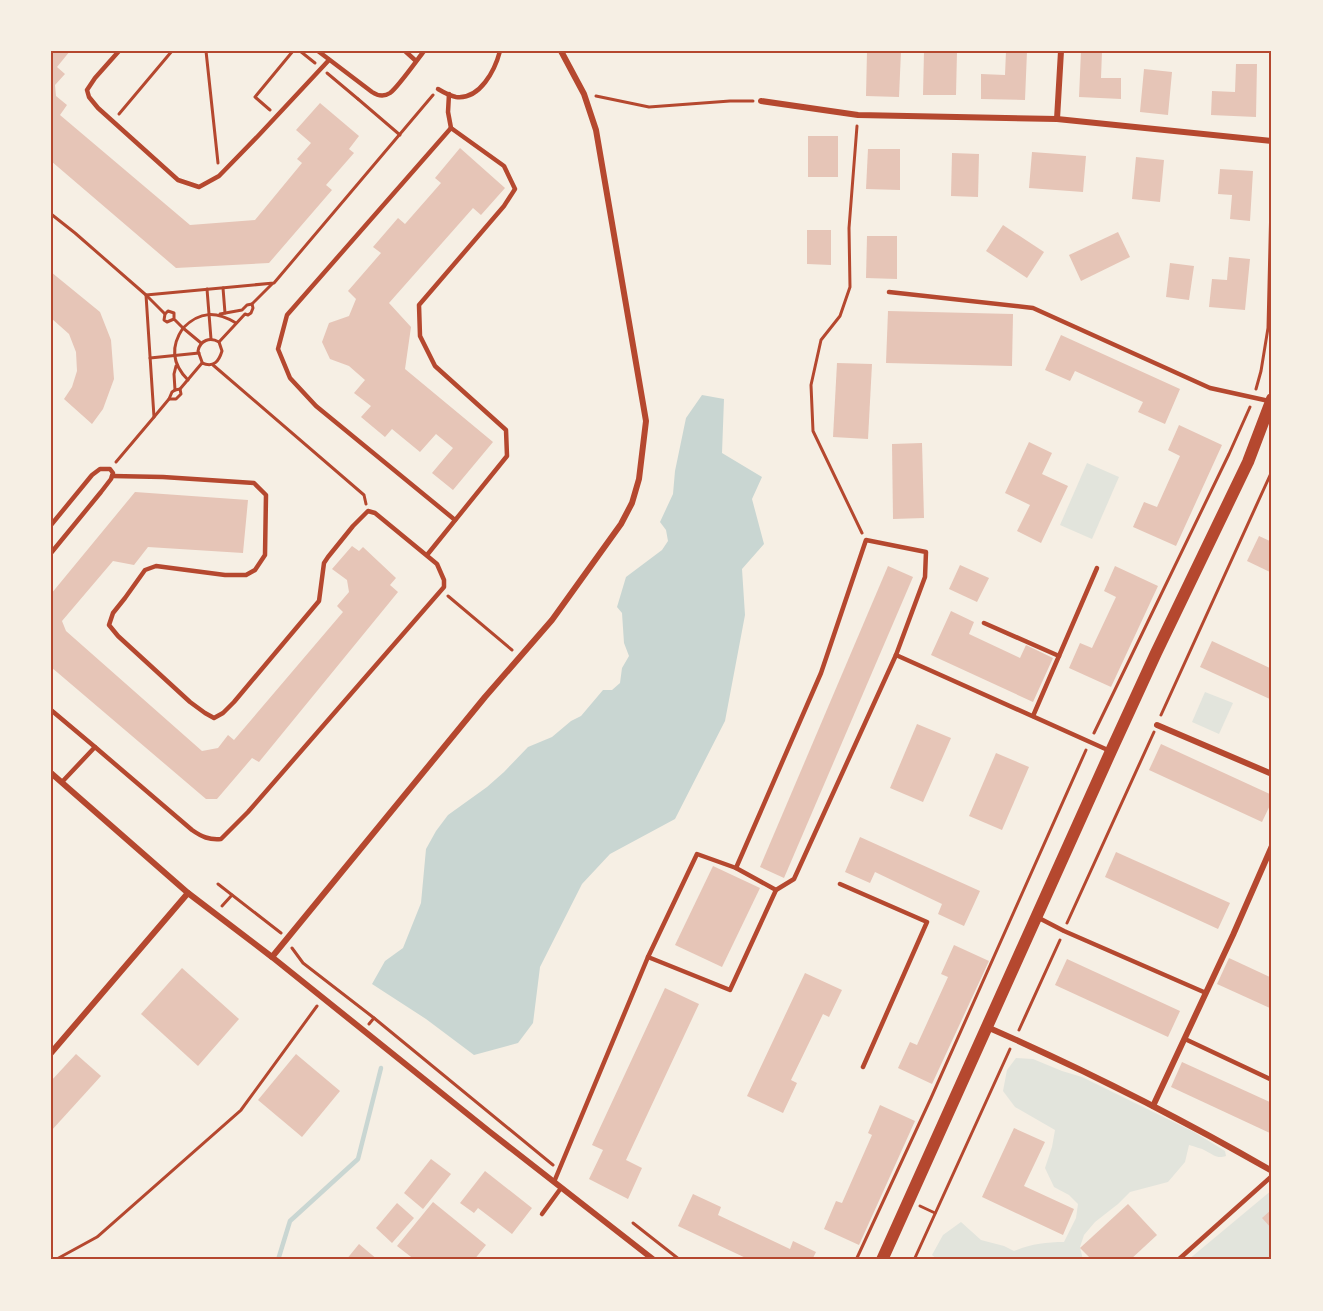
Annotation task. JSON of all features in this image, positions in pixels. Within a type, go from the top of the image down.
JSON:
[{"type":"main road","points":[[882,1260],[1111,751],[1248,462],[1272,400]]},
{"type":"main road","points":[[1248,462],[1272,423]]},
{"type":"street","points":[[272,957],[552,620],[621,524],[632,503],[639,479],[645,421],[596,130],[584,94],[561,51]]},
{"type":"street","points":[[1057,119],[1061,51]]},
{"type":"street","points":[[761,101],[858,115],[1057,119],[1272,141]]},
{"type":"street","points":[[1157,725],[1272,774]]},
{"type":"street","points":[[51,772],[188,893],[654,1260]]},
{"type":"street","points":[[1153,1106],[1272,846]]},
{"type":"street","points":[[51,1053],[188,893]]},
{"type":"street","points":[[987,1027],[1090,1074],[1208,1134],[1272,1174]]},
{"type":"lane","points":[[119,51],[95,78],[87,90],[88,97],[178,180],[199,187],[219,176],[329,60]]},
{"type":"lane","points":[[318,51],[377,95],[391,92],[424,51]]},
{"type":"lane","points":[[405,51],[416,61]]},
{"type":"lane","points":[[438,89],[456,97],[470,95],[479,89],[490,75],[500,51]]},
{"type":"lane","points":[[427,555],[507,456],[506,430],[435,366],[420,336],[419,305],[504,207],[515,189],[504,166],[451,128],[448,112],[449,94]]},
{"type":"lane","points":[[451,128],[287,315],[278,349],[290,378],[316,406],[455,520]]},
{"type":"lane","points":[[889,292],[1033,308],[1210,388],[1272,400]]},
{"type":"lane","points":[[51,525],[100,469],[110,470],[113,473],[93,503],[51,553]]},
{"type":"lane","points":[[51,710],[201,837],[212,840],[221,839],[248,812],[444,587],[442,574],[427,555],[375,513],[368,511],[324,563],[319,601],[234,702],[223,713],[213,718],[190,702],[109,626],[113,613],[145,570],[156,566],[225,575],[246,575],[255,570],[265,555],[266,495],[254,483],[112,476]]},
{"type":"lane","points":[[648,957],[730,990],[776,890],[794,879],[896,655],[925,577],[926,552],[866,540],[821,673],[736,868]]},
{"type":"lane","points":[[1033,716],[1097,568]]},
{"type":"lane","points":[[984,623],[1059,656]]},
{"type":"lane","points":[[896,655],[1111,751]]},
{"type":"lane","points":[[62,782],[95,747]]},
{"type":"lane","points":[[554,1182],[648,957],[697,854],[736,868],[776,890]]},
{"type":"lane","points":[[840,884],[927,922],[863,1067]]},
{"type":"lane","points":[[1036,918],[1206,993]]},
{"type":"lane","points":[[1185,1039],[1272,1080]]},
{"type":"lane","points":[[1178,1260],[1272,1174]]},
{"type":"lane","points":[[542,1214],[561,1188]]},
{"type":"path","points":[[206,51],[219,176]]},
{"type":"path","points":[[277,116],[255,97],[292,51]]},
{"type":"path","points":[[113,121],[169,52]]},
{"type":"path","points":[[366,88],[358,99],[400,135]]},
{"type":"path","points":[[175,390],[175,355],[178,338],[183,328],[199,316],[218,315],[252,304],[273,283],[438,89]]},
{"type":"path","points":[[584,94],[649,107],[761,101]]},
{"type":"path","points":[[858,115],[849,228],[850,287],[840,316],[821,340],[811,385],[813,431],[866,540]]},
{"type":"path","points":[[856,1260],[1090,742],[1254,398],[1268,328],[1272,159]]},
{"type":"path","points":[[51,214],[165,314]]},
{"type":"path","points":[[146,295],[273,283]]},
{"type":"path","points":[[223,287],[225,313]]},
{"type":"path","points":[[207,289],[211,339]]},
{"type":"path","points":[[146,295],[154,417]]},
{"type":"path","points":[[219,342],[245,314],[251,313],[252,304]]},
{"type":"path","points":[[242,309],[245,314]]},
{"type":"path","points":[[165,314],[168,311],[174,313],[174,319],[201,344]]},
{"type":"path","points":[[165,314],[164,320],[167,322],[174,319]]},
{"type":"path","points":[[218,315],[236,323]]},
{"type":"path","points":[[202,363],[199,353],[201,344],[211,339],[219,342]]},
{"type":"path","points":[[213,365],[221,357],[219,342]]},
{"type":"path","points":[[150,358],[199,353]]},
{"type":"path","points":[[202,363],[213,365],[364,495],[368,511]]},
{"type":"path","points":[[110,470],[169,399],[172,392],[180,389],[202,363]]},
{"type":"path","points":[[176,365],[188,380]]},
{"type":"path","points":[[169,399],[176,399],[181,394],[180,389]]},
{"type":"path","points":[[914,1260],[1272,471]]},
{"type":"path","points":[[441,590],[520,657]]},
{"type":"path","points":[[218,885],[287,938],[303,963],[559,1169]]},
{"type":"path","points":[[215,914],[232,895]]},
{"type":"path","points":[[55,1260],[98,1237],[241,1110],[323,998]]},
{"type":"path","points":[[364,1030],[374,1018]]},
{"type":"path","points":[[633,1223],[680,1260]]},
{"type":"shaded area","points":[[702,395],[724,399],[722,453],[762,477],[752,499],[764,544],[742,569],[745,615],[725,721],[675,819],[610,854],[582,884],[540,967],[533,1023],[518,1043],[474,1055],[426,1019],[372,984],[385,961],[403,948],[421,903],[426,849],[448,815],[487,787],[528,747],[552,737],[571,721],[581,716],[603,690],[612,690],[620,683],[622,668],[629,656],[624,643],[622,613],[617,607],[626,577],[662,550],[668,541],[666,530],[660,522],[673,494],[675,471],[686,418]]},
{"type":"shaded area","points":[[1087,463],[1119,477],[1092,539],[1060,525]]},
{"type":"shaded area","points":[[1205,692],[1233,703],[1219,734],[1192,722]]},
{"type":"shaded area","points":[[1016,1058],[1033,1059],[1082,1077],[1194,1132],[1225,1151],[1226,1156],[1218,1157],[1189,1145],[1185,1162],[1168,1182],[1130,1192],[1095,1222],[1084,1235],[1080,1247],[1083,1260],[938,1260],[932,1255],[943,1235],[961,1222],[981,1240],[1014,1251],[1039,1244],[1064,1242],[1076,1218],[1078,1204],[1069,1195],[1054,1187],[1045,1168],[1055,1130],[1015,1107],[1003,1091],[1007,1070]]},
{"type":"shaded area","points":[[1272,1190],[1272,1260],[1188,1260]]},
{"type":"building","points":[[51,51],[70,51],[57,67],[65,74],[55,85],[56,96],[67,105],[60,115],[190,225],[255,220],[302,163],[297,159],[311,143],[296,130],[320,103],[359,136],[349,149],[354,153],[326,185],[332,190],[269,263],[176,268],[51,161]]},
{"type":"building","points":[[867,51],[901,51],[899,97],[866,96]]},
{"type":"building","points":[[924,51],[957,51],[956,95],[923,95]]},
{"type":"building","points":[[1006,51],[1027,51],[1025,100],[981,99],[981,74],[1005,75]]},
{"type":"building","points":[[1081,51],[1102,51],[1101,78],[1121,78],[1121,99],[1079,97]]},
{"type":"building","points":[[1236,64],[1257,64],[1256,117],[1211,115],[1212,91],[1235,92]]},
{"type":"building","points":[[1144,69],[1172,72],[1168,115],[1140,112]]},
{"type":"building","points":[[808,136],[838,136],[838,177],[808,177]]},
{"type":"building","points":[[460,148],[505,188],[481,215],[473,208],[389,303],[411,327],[405,369],[493,442],[453,490],[432,473],[453,448],[436,434],[420,452],[392,429],[385,437],[361,417],[371,406],[354,393],[365,380],[349,366],[330,359],[322,342],[329,323],[349,316],[356,299],[348,291],[381,253],[373,247],[398,218],[405,224],[441,183],[435,178]]},
{"type":"building","points":[[868,149],[900,149],[900,190],[866,189]]},
{"type":"building","points":[[1032,152],[1086,156],[1083,192],[1029,188]]},
{"type":"building","points":[[952,153],[979,154],[978,197],[951,196]]},
{"type":"building","points":[[1136,157],[1164,160],[1160,202],[1132,199]]},
{"type":"building","points":[[1220,169],[1253,171],[1250,221],[1230,219],[1232,195],[1218,194]]},
{"type":"building","points":[[1003,225],[1044,252],[1027,278],[986,251]]},
{"type":"building","points":[[807,230],[831,230],[831,265],[807,264]]},
{"type":"building","points":[[1118,232],[1130,257],[1081,281],[1069,255]]},
{"type":"building","points":[[867,236],[897,236],[897,279],[866,278]]},
{"type":"building","points":[[1229,257],[1250,259],[1245,310],[1209,307],[1212,279],[1227,280]]},
{"type":"building","points":[[1170,263],[1194,266],[1189,300],[1166,297]]},
{"type":"building","points":[[51,272],[100,312],[111,340],[114,379],[103,409],[92,424],[64,399],[72,387],[77,371],[76,352],[69,334],[51,318]]},
{"type":"building","points":[[888,311],[1013,314],[1012,366],[886,363]]},
{"type":"building","points":[[1061,335],[1180,389],[1165,424],[1138,412],[1143,402],[1075,371],[1070,381],[1045,370]]},
{"type":"building","points":[[837,363],[872,364],[868,439],[833,437]]},
{"type":"building","points":[[1179,425],[1222,445],[1176,546],[1133,527],[1144,502],[1157,507],[1180,456],[1168,450]]},
{"type":"building","points":[[1029,442],[1052,453],[1042,474],[1068,486],[1041,543],[1017,531],[1030,505],[1005,493]]},
{"type":"building","points":[[922,443],[924,518],[893,519],[892,444]]},
{"type":"building","points":[[135,492],[248,500],[243,553],[148,547],[134,565],[113,561],[62,621],[66,631],[202,751],[218,748],[228,735],[234,740],[343,612],[337,606],[349,592],[347,580],[332,569],[352,546],[359,551],[363,547],[396,578],[390,585],[398,592],[259,762],[252,758],[217,799],[206,799],[51,667],[51,594]]},
{"type":"building","points":[[1259,536],[1272,542],[1272,573],[1247,561]]},
{"type":"building","points":[[960,565],[989,578],[977,602],[949,589]]},
{"type":"building","points":[[888,566],[913,577],[784,878],[760,867]]},
{"type":"building","points":[[1115,566],[1158,586],[1111,687],[1069,668],[1080,643],[1092,648],[1116,597],[1104,591]]},
{"type":"building","points":[[951,611],[974,622],[969,634],[1020,658],[1026,645],[1053,658],[1033,702],[931,655]]},
{"type":"building","points":[[1212,641],[1272,669],[1272,700],[1200,667]]},
{"type":"building","points":[[917,724],[951,738],[923,802],[890,788]]},
{"type":"building","points":[[1161,744],[1272,795],[1272,801],[1262,822],[1149,770]]},
{"type":"building","points":[[996,753],[1029,767],[1002,830],[969,816]]},
{"type":"building","points":[[860,837],[980,891],[964,926],[938,914],[942,904],[875,872],[870,883],[845,872]]},
{"type":"building","points":[[1116,852],[1230,903],[1218,929],[1105,877]]},
{"type":"building","points":[[713,866],[760,888],[722,967],[675,945]]},
{"type":"building","points":[[954,945],[989,961],[932,1084],[898,1068],[910,1042],[917,1045],[948,977],[941,974]]},
{"type":"building","points":[[1229,958],[1272,978],[1272,1009],[1217,984]]},
{"type":"building","points":[[1067,959],[1180,1011],[1168,1037],[1055,985]]},
{"type":"building","points":[[182,968],[239,1019],[198,1066],[141,1014]]},
{"type":"building","points":[[805,973],[842,990],[829,1017],[823,1014],[791,1080],[797,1083],[783,1113],[747,1096]]},
{"type":"building","points":[[665,988],[699,1004],[626,1160],[642,1168],[628,1199],[589,1179],[603,1150],[592,1145]]},
{"type":"building","points":[[76,1054],[101,1076],[51,1131],[51,1081]]},
{"type":"building","points":[[296,1054],[340,1091],[302,1137],[258,1100]]},
{"type":"building","points":[[1182,1062],[1272,1103],[1272,1134],[1171,1087]]},
{"type":"building","points":[[880,1105],[915,1121],[859,1245],[824,1229],[836,1201],[842,1203],[872,1135],[868,1133]]},
{"type":"building","points":[[1014,1128],[1045,1142],[1024,1186],[1074,1209],[1063,1235],[982,1197]]},
{"type":"building","points":[[431,1159],[451,1174],[423,1209],[404,1193]]},
{"type":"building","points":[[485,1171],[532,1208],[512,1234],[478,1208],[474,1213],[460,1203]]},
{"type":"building","points":[[693,1194],[721,1207],[718,1215],[790,1249],[793,1241],[816,1252],[812,1260],[750,1260],[678,1226]]},
{"type":"building","points":[[433,1202],[486,1245],[474,1260],[415,1260],[397,1246]]},
{"type":"building","points":[[397,1203],[414,1218],[392,1243],[376,1228]]},
{"type":"building","points":[[1128,1204],[1157,1235],[1130,1260],[1092,1260],[1080,1248]]},
{"type":"building","points":[[1272,1209],[1272,1229],[1262,1218]]},
{"type":"building","points":[[359,1244],[378,1260],[346,1260]]},
{"type":"waterway","points":[[278,1260],[290,1221],[358,1159],[381,1068]]}]
